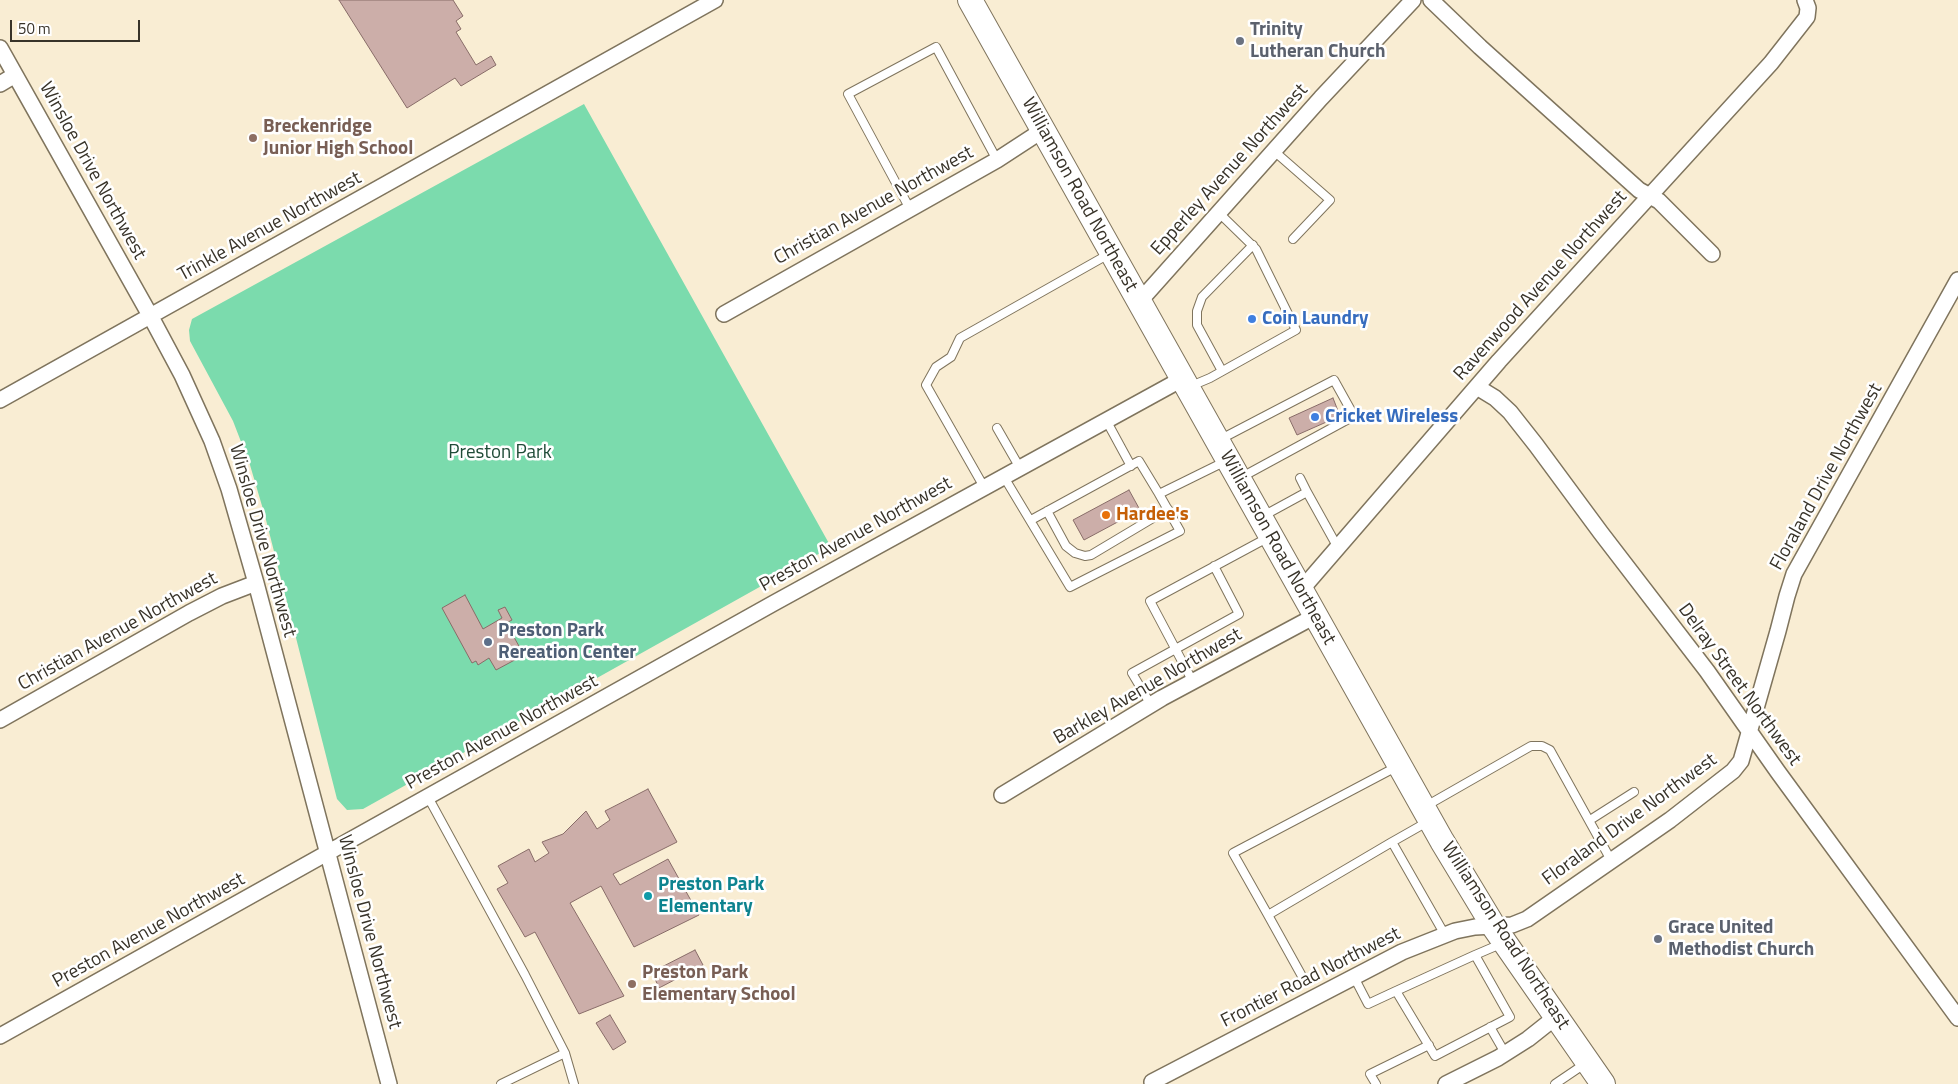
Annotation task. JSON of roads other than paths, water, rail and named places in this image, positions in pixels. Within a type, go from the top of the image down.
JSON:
[{"type":"main road","name":"Williamson Road Northeast","points":[[970,0],[1427,814],[1499,935],[1603,1084]]},
{"type":"street","name":"Trinkle Avenue Northwest","points":[[0,400],[715,0]]},
{"type":"street","name":"Epperley Avenue Northwest","points":[[1139,302],[1218,212],[1413,0]]},
{"type":"street","points":[[1431,0],[1480,47],[1639,190],[1666,207],[1712,254]]},
{"type":"street","name":"Ravenwood Avenue Northwest","points":[[1301,590],[1337,546],[1477,387],[1770,63],[1804,21],[1807,4]]},
{"type":"street","name":"Winsloe Drive Northwest","points":[[0,48],[151,317],[182,375],[212,441],[229,489],[256,583],[389,1084]]},
{"type":"street","points":[[0,84],[15,75]]},
{"type":"street","name":"Christian Avenue Northwest","points":[[724,314],[997,160],[1043,130]]},
{"type":"street","name":"Floraland Drive Northwest","points":[[1499,935],[1512,925],[1527,919],[1612,862],[1733,771],[1741,761],[1786,596],[1794,574],[1958,280]]},
{"type":"street","name":"Preston Avenue Northwest","points":[[0,1036],[984,487],[1106,420],[1184,383]]},
{"type":"street","name":"Delray Street Northwest","points":[[1477,387],[1495,398],[1510,412],[1536,446],[1600,533],[1707,671],[1958,1018]]},
{"type":"street","name":"Christian Avenue Northwest","points":[[0,720],[189,613],[222,596],[256,583]]},
{"type":"street","name":"Barkley Avenue Northwest","points":[[1002,795],[1151,705],[1315,616]]},
{"type":"street","name":"Frontier Road Northwest","points":[[1152,1082],[1402,952],[1444,935],[1474,926],[1499,935]]},
{"type":"street","points":[[1450,1083],[1528,1039],[1557,1016]]},
{"type":"lane","points":[[910,209],[848,94],[936,47],[997,160]]},
{"type":"lane","points":[[1274,151],[1330,200],[1293,239]]},
{"type":"lane","points":[[1184,383],[1222,371],[1296,330],[1253,245],[1218,212]]},
{"type":"lane","points":[[1222,371],[1197,325],[1197,311],[1202,297],[1253,245]]},
{"type":"lane","points":[[984,487],[926,385],[936,367],[951,357],[960,338],[1111,253]]},
{"type":"lane","points":[[1159,494],[1228,460],[1354,416],[1334,380],[1228,460]]},
{"type":"lane","points":[[1106,420],[1131,466]]},
{"type":"lane","points":[[997,428],[1020,468]]},
{"type":"lane","points":[[1004,477],[1070,587],[1180,531],[1139,461],[1031,520]]},
{"type":"lane","points":[[1300,478],[1337,546]]},
{"type":"lane","points":[[1193,682],[1150,601],[1214,566],[1307,492]]},
{"type":"lane","points":[[1047,511],[1066,546],[1075,554],[1085,556],[1091,555],[1168,509]]},
{"type":"lane","points":[[1151,705],[1132,673],[1239,614],[1214,566]]},
{"type":"lane","points":[[1268,915],[1392,842],[1427,814],[1531,746],[1542,746],[1550,750],[1612,862]]},
{"type":"lane","points":[[1303,978],[1233,853],[1399,765]]},
{"type":"lane","points":[[1590,820],[1634,792]]},
{"type":"lane","points":[[428,797],[566,1053],[574,1084]]},
{"type":"lane","points":[[1392,842],[1444,935]]},
{"type":"lane","points":[[1354,977],[1368,1004],[1475,955],[1499,935]]},
{"type":"lane","points":[[1396,991],[1435,1056],[1510,1017],[1475,955]]},
{"type":"lane","points":[[1490,1027],[1505,1053]]},
{"type":"lane","points":[[1376,1084],[1370,1074],[1429,1045]]},
{"type":"lane","points":[[501,1084],[566,1053]]},
{"type":"lane","points":[[1555,1084],[1588,1062]]},
{"type":"place","name":"Trinity Lutheran Church","points":[[1240,41]]},
{"type":"place","name":"Breckenridge Junior High School","points":[[253,138]]},
{"type":"place","name":"Coin Laundry","points":[[1252,319]]},
{"type":"place","name":"Cricket Wireless","points":[[1315,417]]},
{"type":"place","name":"Hardee's","points":[[1106,515]]},
{"type":"place","name":"Preston Park Rereation Center","points":[[488,642]]},
{"type":"place","name":"Preston Park Elementary","points":[[648,896]]},
{"type":"place","name":"Grace United Methodist Church","points":[[1658,939]]},
{"type":"place","name":"Preston Park Elementary School","points":[[632,984]]},
{"type":"park label","name":"Preston Park","points":[[500,453]]}]
